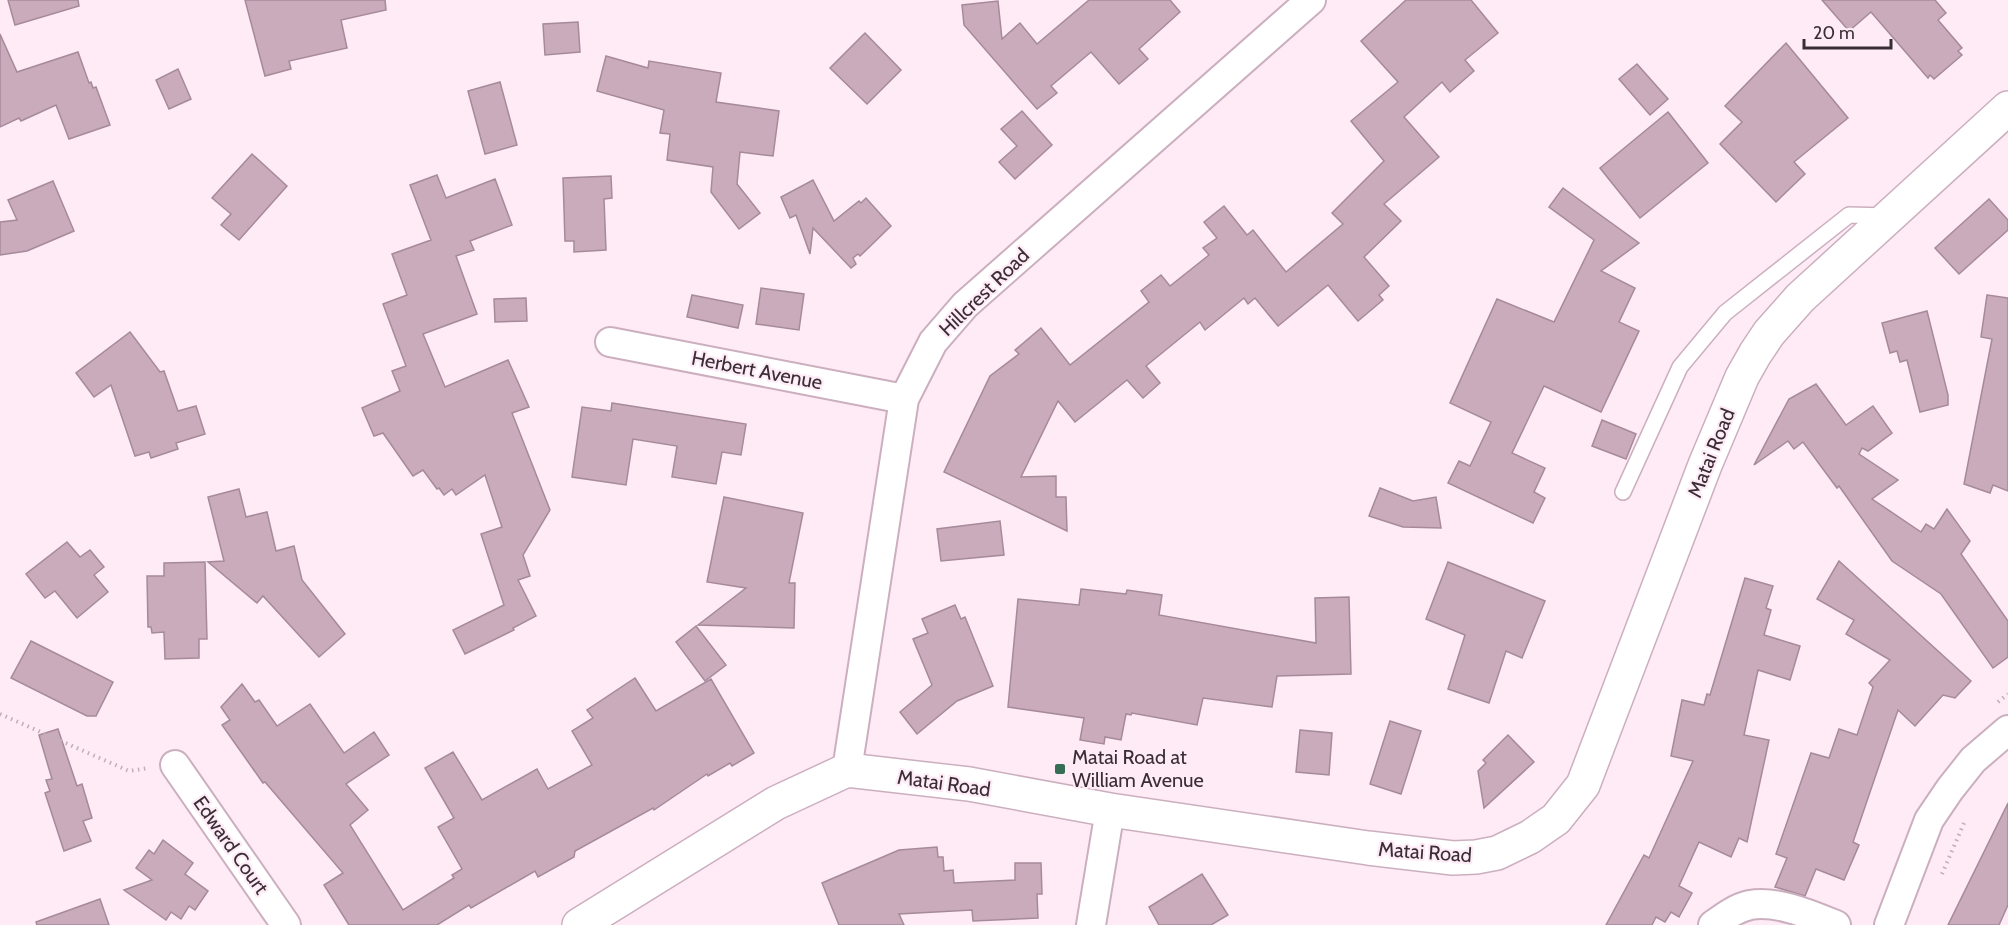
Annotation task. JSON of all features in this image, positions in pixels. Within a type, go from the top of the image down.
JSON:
[{"type":"street","name":"Hillcrest Road","points":[[847,770],[904,399],[933,342],[965,305],[1311,0]]},
{"type":"street","name":"Matai Road","points":[[847,770],[969,784],[1110,810],[1368,848],[1453,858],[1497,853],[1530,837],[1556,819],[1574,798],[1589,771],[1700,476],[1742,377],[1769,333],[1800,297],[2008,108]]},
{"type":"street","name":"Herbert Avenue","points":[[610,342],[904,399]]},
{"type":"street","points":[[1889,925],[1929,820],[1973,760],[2008,730]]},
{"type":"street","name":"Edward Court","points":[[175,765],[286,925]]},
{"type":"street","points":[[579,925],[776,803],[847,770]]},
{"type":"street","points":[[1091,925],[1110,810]]},
{"type":"street","points":[[1713,925],[1742,908],[1762,905],[1792,910],[1836,925]]},
{"type":"lane","points":[[1623,492],[1680,367],[1725,313],[1849,215],[1890,216]]},
{"type":"path","points":[[0,714],[129,771],[175,765]]},
{"type":"path","points":[[1940,881],[1965,822]]},
{"type":"building","points":[[8,0],[78,0],[79,6],[15,25]]},
{"type":"building","points":[[245,0],[385,0],[386,10],[341,20],[347,48],[289,61],[291,69],[265,76]]},
{"type":"building","points":[[1089,0],[1170,0],[1180,12],[1139,49],[1148,59],[1119,84],[1091,52],[1051,86],[1057,93],[1037,109],[964,25],[962,5],[998,1],[1002,39],[1020,23],[1037,44]]},
{"type":"building","points":[[1406,0],[1471,0],[1498,33],[1465,60],[1474,71],[1450,92],[1442,82],[1404,117],[1439,157],[1384,204],[1401,221],[1364,257],[1389,286],[1379,295],[1383,300],[1358,321],[1328,285],[1278,326],[1255,298],[1248,304],[1244,298],[1205,330],[1200,322],[1146,366],[1160,383],[1143,398],[1127,380],[1075,422],[1058,401],[1021,477],[1056,476],[1056,497],[1066,497],[1067,531],[944,472],[990,376],[1019,354],[1015,350],[1041,328],[1070,365],[1149,302],[1141,291],[1161,275],[1170,286],[1209,255],[1203,248],[1217,238],[1204,222],[1224,206],[1247,235],[1253,230],[1286,272],[1343,224],[1332,213],[1384,161],[1351,121],[1398,82],[1361,41]]},
{"type":"building","points":[[1822,0],[1935,0],[1946,13],[1938,20],[1962,48],[1958,51],[1962,55],[1934,79],[1930,75],[1928,78],[1871,12],[1849,31]]},
{"type":"building","points":[[578,22],[580,52],[545,55],[543,24]]},
{"type":"building","points":[[865,33],[901,70],[867,104],[830,68]]},
{"type":"building","points":[[0,34],[17,72],[78,52],[89,83],[91,82],[93,88],[96,87],[110,125],[69,139],[56,105],[21,121],[19,118],[0,127]]},
{"type":"building","points":[[1786,43],[1848,118],[1794,162],[1805,174],[1776,202],[1720,144],[1742,122],[1725,106]]},
{"type":"building","points":[[606,56],[648,68],[649,61],[721,73],[716,102],[779,111],[773,156],[740,152],[737,184],[760,213],[739,229],[711,192],[713,167],[667,160],[670,134],[660,133],[664,110],[597,91]]},
{"type":"building","points":[[1637,64],[1668,99],[1650,115],[1619,79]]},
{"type":"building","points":[[178,69],[191,99],[169,109],[156,80]]},
{"type":"building","points":[[500,82],[517,145],[485,154],[468,91]]},
{"type":"building","points":[[1022,111],[1052,145],[1015,179],[999,162],[1017,146],[1001,129]]},
{"type":"building","points":[[1668,112],[1708,163],[1640,218],[1600,168]]},
{"type":"building","points":[[252,154],[287,186],[239,240],[221,225],[231,214],[212,198]]},
{"type":"building","points":[[437,175],[446,198],[495,179],[512,225],[470,241],[474,250],[456,256],[477,314],[423,334],[445,387],[508,360],[529,407],[512,413],[550,510],[523,555],[530,576],[518,580],[536,616],[513,628],[514,630],[465,654],[453,630],[504,605],[481,534],[502,527],[485,475],[456,495],[452,489],[444,495],[423,470],[413,476],[383,433],[374,436],[362,408],[400,391],[392,371],[406,366],[383,304],[407,295],[392,254],[431,240],[410,185]]},
{"type":"building","points":[[611,176],[612,198],[604,199],[606,250],[574,252],[574,241],[565,241],[563,178]]},
{"type":"building","points":[[813,180],[834,221],[866,198],[891,226],[860,256],[858,254],[853,258],[856,264],[851,268],[813,228],[810,254],[796,215],[790,218],[781,197]]},
{"type":"building","points":[[53,181],[74,231],[27,251],[0,255],[0,222],[17,220],[8,200]]},
{"type":"building","points":[[1563,188],[1639,243],[1601,271],[1635,288],[1619,322],[1639,331],[1601,412],[1544,386],[1512,453],[1545,468],[1534,492],[1545,498],[1533,523],[1448,483],[1459,461],[1470,466],[1491,422],[1450,403],[1497,299],[1554,322],[1594,240],[1549,207]]},
{"type":"building","points":[[1989,199],[2008,220],[2008,230],[1959,274],[1935,248]]},
{"type":"building","points":[[761,288],[804,294],[799,330],[756,324]]},
{"type":"building","points":[[692,295],[743,305],[738,328],[687,317]]},
{"type":"building","points":[[1987,295],[2008,298],[2008,491],[1993,485],[1990,493],[1964,484],[1992,339],[1981,337]]},
{"type":"building","points":[[526,298],[527,321],[495,322],[494,299]]},
{"type":"building","points":[[1927,311],[1948,395],[1948,405],[1920,412],[1907,360],[1900,362],[1897,351],[1890,353],[1882,323]]},
{"type":"building","points":[[130,332],[160,372],[164,371],[178,411],[196,406],[205,434],[176,443],[178,449],[151,458],[149,452],[135,456],[111,385],[94,397],[76,373]]},
{"type":"building","points":[[1816,384],[1846,425],[1873,406],[1892,433],[1868,451],[1862,448],[1859,454],[1898,480],[1872,499],[1921,532],[1926,524],[1934,529],[1947,509],[1970,541],[1961,554],[2008,621],[2008,657],[1993,668],[1941,594],[1892,561],[1839,486],[1837,488],[1803,442],[1794,449],[1788,441],[1754,465],[1789,399]]},
{"type":"building","points":[[612,403],[746,424],[741,455],[722,452],[716,484],[672,477],[677,446],[633,439],[626,485],[572,477],[582,407],[611,411]]},
{"type":"building","points":[[1602,420],[1636,434],[1626,459],[1592,446]]},
{"type":"building","points":[[1380,488],[1413,501],[1436,497],[1441,528],[1403,527],[1369,516]]},
{"type":"building","points":[[239,489],[246,517],[267,512],[276,551],[294,546],[302,580],[345,634],[319,657],[263,596],[257,603],[208,562],[224,561],[208,497]]},
{"type":"building","points":[[724,497],[803,513],[789,583],[795,583],[794,628],[698,625],[746,588],[707,582]]},
{"type":"building","points":[[1000,521],[1004,555],[941,561],[937,529]]},
{"type":"building","points":[[67,542],[80,557],[90,550],[104,567],[94,575],[108,592],[77,618],[55,591],[45,598],[26,574]]},
{"type":"building","points":[[1839,561],[1971,681],[1955,698],[1943,695],[1915,726],[1898,710],[1853,842],[1859,845],[1844,880],[1816,869],[1805,896],[1775,887],[1787,858],[1776,854],[1811,753],[1829,758],[1839,729],[1857,735],[1873,687],[1869,683],[1890,660],[1846,634],[1854,620],[1817,599]]},
{"type":"building","points":[[205,562],[207,639],[199,639],[199,658],[165,659],[164,632],[152,633],[151,627],[148,627],[147,576],[164,576],[164,563]]},
{"type":"building","points":[[1448,562],[1545,601],[1522,658],[1506,651],[1489,703],[1448,689],[1465,635],[1426,619]]},
{"type":"building","points":[[1745,578],[1773,586],[1766,608],[1771,610],[1764,635],[1800,646],[1790,680],[1758,670],[1744,735],[1769,740],[1747,842],[1739,838],[1731,857],[1699,842],[1679,886],[1692,893],[1679,917],[1671,912],[1665,922],[1656,917],[1652,925],[1606,925],[1644,855],[1649,858],[1693,761],[1671,756],[1682,700],[1704,705],[1707,694],[1710,695]]},
{"type":"building","points":[[1081,589],[1126,594],[1127,590],[1162,595],[1159,615],[1316,643],[1315,598],[1349,597],[1351,674],[1277,676],[1272,707],[1203,698],[1197,725],[1132,713],[1131,715],[1126,714],[1121,740],[1105,737],[1104,744],[1080,740],[1084,718],[1008,707],[1018,599],[1079,605]]},
{"type":"building","points":[[955,605],[961,619],[965,617],[993,686],[957,701],[917,734],[900,712],[932,685],[913,639],[928,633],[922,619]]},
{"type":"building","points":[[696,626],[726,665],[705,681],[676,642]]},
{"type":"building","points":[[31,641],[113,682],[96,716],[87,716],[11,678]]},
{"type":"building","points":[[635,678],[656,711],[711,679],[754,753],[732,766],[730,763],[708,776],[707,774],[654,810],[653,808],[575,851],[574,857],[538,877],[535,871],[471,908],[469,905],[437,925],[349,925],[324,885],[343,873],[265,782],[263,783],[222,725],[230,720],[221,707],[242,684],[255,702],[259,700],[277,726],[310,704],[344,753],[374,732],[389,755],[346,784],[368,810],[350,825],[403,910],[454,878],[452,875],[462,869],[438,827],[454,818],[425,768],[453,752],[482,800],[537,769],[548,789],[592,765],[572,731],[593,718],[587,710]]},
{"type":"building","points":[[1390,721],[1421,731],[1401,794],[1370,784]]},
{"type":"building","points":[[58,729],[77,786],[82,784],[92,818],[83,821],[91,841],[64,851],[45,793],[50,791],[46,780],[52,779],[39,735]]},
{"type":"building","points":[[1300,730],[1332,733],[1329,775],[1296,772]]},
{"type":"building","points":[[1508,735],[1534,762],[1484,808],[1478,771],[1486,763],[1483,760]]},
{"type":"building","points":[[2008,803],[2008,905],[1999,925],[1948,925]]},
{"type":"building","points":[[163,840],[193,863],[185,874],[208,891],[195,910],[189,906],[181,919],[171,912],[166,920],[124,890],[152,880],[136,868],[149,850],[154,854]]},
{"type":"building","points":[[937,847],[938,857],[943,857],[944,871],[953,870],[954,883],[1015,880],[1015,863],[1041,863],[1042,894],[1037,894],[1038,918],[973,921],[972,910],[899,914],[904,925],[839,925],[822,883],[899,850]]},
{"type":"building","points":[[1202,874],[1228,915],[1211,925],[1159,925],[1149,907]]},
{"type":"building","points":[[100,899],[109,925],[37,925],[36,922]]},
{"type":"place","name":"Matai Road at William Avenue","points":[[1060,769]]}]
